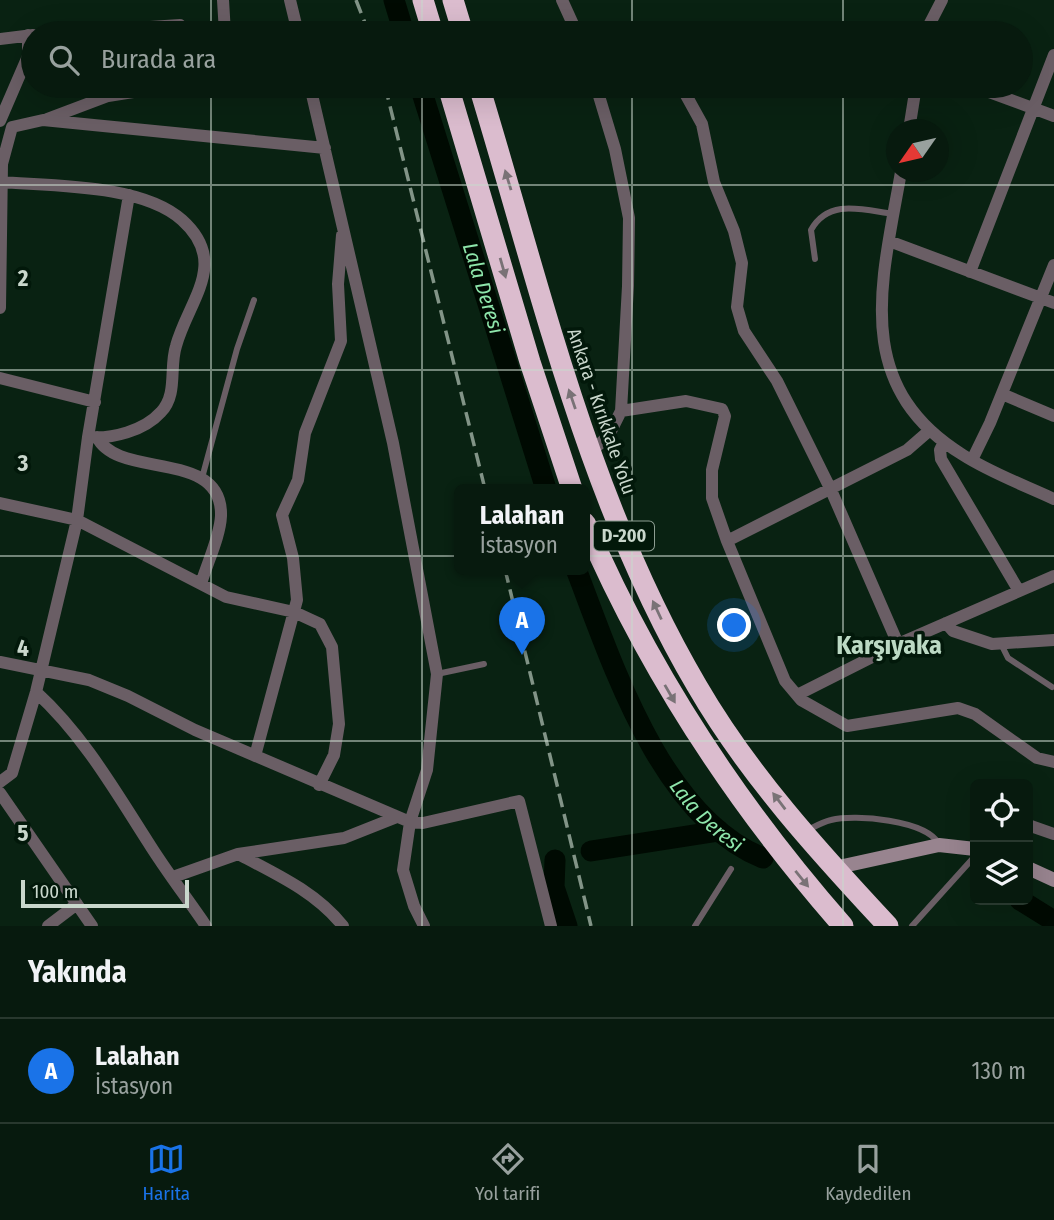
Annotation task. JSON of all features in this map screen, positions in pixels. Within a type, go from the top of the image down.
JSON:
[{"type":"highway","points":[[423,0],[429,21]]},
{"type":"highway","points":[[453,0],[459,21]]},
{"type":"highway","points":[[453,98],[530,362],[570,484]]},
{"type":"highway","name":"Ankara - Kırıkkale Yolu","points":[[483,98],[559,360],[590,453],[666,631],[698,688],[803,833],[888,926]]},
{"type":"highway","name":"D-200","points":[[590,534],[618,598],[676,704],[755,819],[843,926]]},
{"type":"street","points":[[223,0],[224,21]]},
{"type":"street","points":[[290,0],[295,21]]},
{"type":"street","points":[[562,0],[572,21]]},
{"type":"street","points":[[931,21],[942,0]]},
{"type":"street","points":[[0,39],[21,36]]},
{"type":"street","points":[[970,272],[1054,55]]},
{"type":"street","points":[[0,121],[21,72]]},
{"type":"street","points":[[0,309],[2,154],[12,127],[43,120],[103,98]]},
{"type":"street","points":[[313,98],[393,443],[437,674],[427,770],[410,822],[403,870],[414,906],[424,926]]},
{"type":"street","points":[[590,453],[609,435],[621,411],[629,218],[615,149],[600,98]]},
{"type":"street","points":[[688,98],[702,124],[714,182],[734,231],[742,263],[737,307],[744,331],[777,381],[831,490],[898,645]]},
{"type":"street","points":[[911,119],[914,98]]},
{"type":"street","points":[[1007,98],[1054,116]]},
{"type":"street","points":[[43,120],[325,148]]},
{"type":"street","points":[[1,182],[103,190],[129,195],[172,213],[190,229],[202,254],[203,283],[176,346],[173,386],[162,412],[149,422],[124,433],[92,437]]},
{"type":"street","points":[[899,182],[889,241],[881,332],[885,356],[901,395],[930,430],[944,442],[972,460],[1054,499]]},
{"type":"street","points":[[0,782],[12,773],[36,692],[77,520],[129,195]]},
{"type":"street","points":[[255,756],[297,600],[293,558],[282,515],[298,480],[304,433],[341,341],[338,284],[343,224]]},
{"type":"street","points":[[889,241],[1054,303]]},
{"type":"street","points":[[972,460],[1054,265]]},
{"type":"street","points":[[0,378],[95,402]]},
{"type":"street","points":[[1002,394],[1054,416]]},
{"type":"street","points":[[621,411],[686,401],[722,408],[725,416],[710,488],[727,541],[785,681],[797,695],[838,722],[853,727],[942,709],[967,711],[1037,758],[1054,762]]},
{"type":"street","points":[[727,541],[907,450],[930,430]]},
{"type":"street","points":[[92,437],[111,453],[202,478],[214,492],[221,517],[201,584]]},
{"type":"street","points":[[944,442],[940,450],[941,458],[1019,591]]},
{"type":"street","points":[[0,503],[77,520],[201,584],[240,601],[294,612],[320,624],[332,647],[339,724],[334,755],[319,785]]},
{"type":"street","points":[[797,695],[898,645],[1054,576]]},
{"type":"street","points":[[946,623],[953,631],[968,637],[1001,644],[1054,640]]},
{"type":"street","points":[[0,662],[89,680],[319,785],[410,822],[423,822],[519,801],[551,926]]},
{"type":"street","points":[[36,692],[60,713],[112,782],[206,926]]},
{"type":"street","points":[[0,793],[92,926]]},
{"type":"street","points":[[173,877],[238,854],[344,838],[397,817]]},
{"type":"street","points":[[1033,827],[1054,834]]},
{"type":"street","points":[[834,868],[939,845],[970,848]]},
{"type":"street","points":[[238,854],[290,881],[328,906],[343,926]]},
{"type":"street","points":[[1033,870],[1054,880]]},
{"type":"street","points":[[48,926],[77,904]]},
{"type":"lane","points":[[815,259],[811,230],[826,213],[846,207],[893,214]]},
{"type":"lane","points":[[202,478],[237,349],[254,300]]},
{"type":"lane","points":[[1001,644],[1008,658],[1052,687]]},
{"type":"lane","points":[[437,674],[484,664]]},
{"type":"lane","points":[[803,833],[829,820],[864,818],[924,829],[932,834],[939,845]]},
{"type":"lane","points":[[912,926],[970,862]]},
{"type":"lane","points":[[695,926],[730,869]]},
{"type":"waterway","name":"Lala Deresi","points":[[394,0],[400,21]]},
{"type":"waterway","name":"Lala Deresi","points":[[424,98],[544,484]]},
{"type":"waterway","name":"Lala Deresi","points":[[578,575],[624,691],[668,773],[696,809],[727,838],[763,858]]},
{"type":"waterway","points":[[591,851],[719,831]]},
{"type":"waterway","points":[[555,860],[554,887],[567,926]]},
{"type":"waterway","points":[[1028,905],[1054,921]]},
{"type":"railway","points":[[356,0],[364,21]]},
{"type":"railway","points":[[388,98],[484,484]]},
{"type":"railway","points":[[506,575],[591,926]]},
{"type":"place","name":"Lalahan","points":[[522,655]]},
{"type":"district","name":"Karşıyaka","points":[[889,645]]}]
